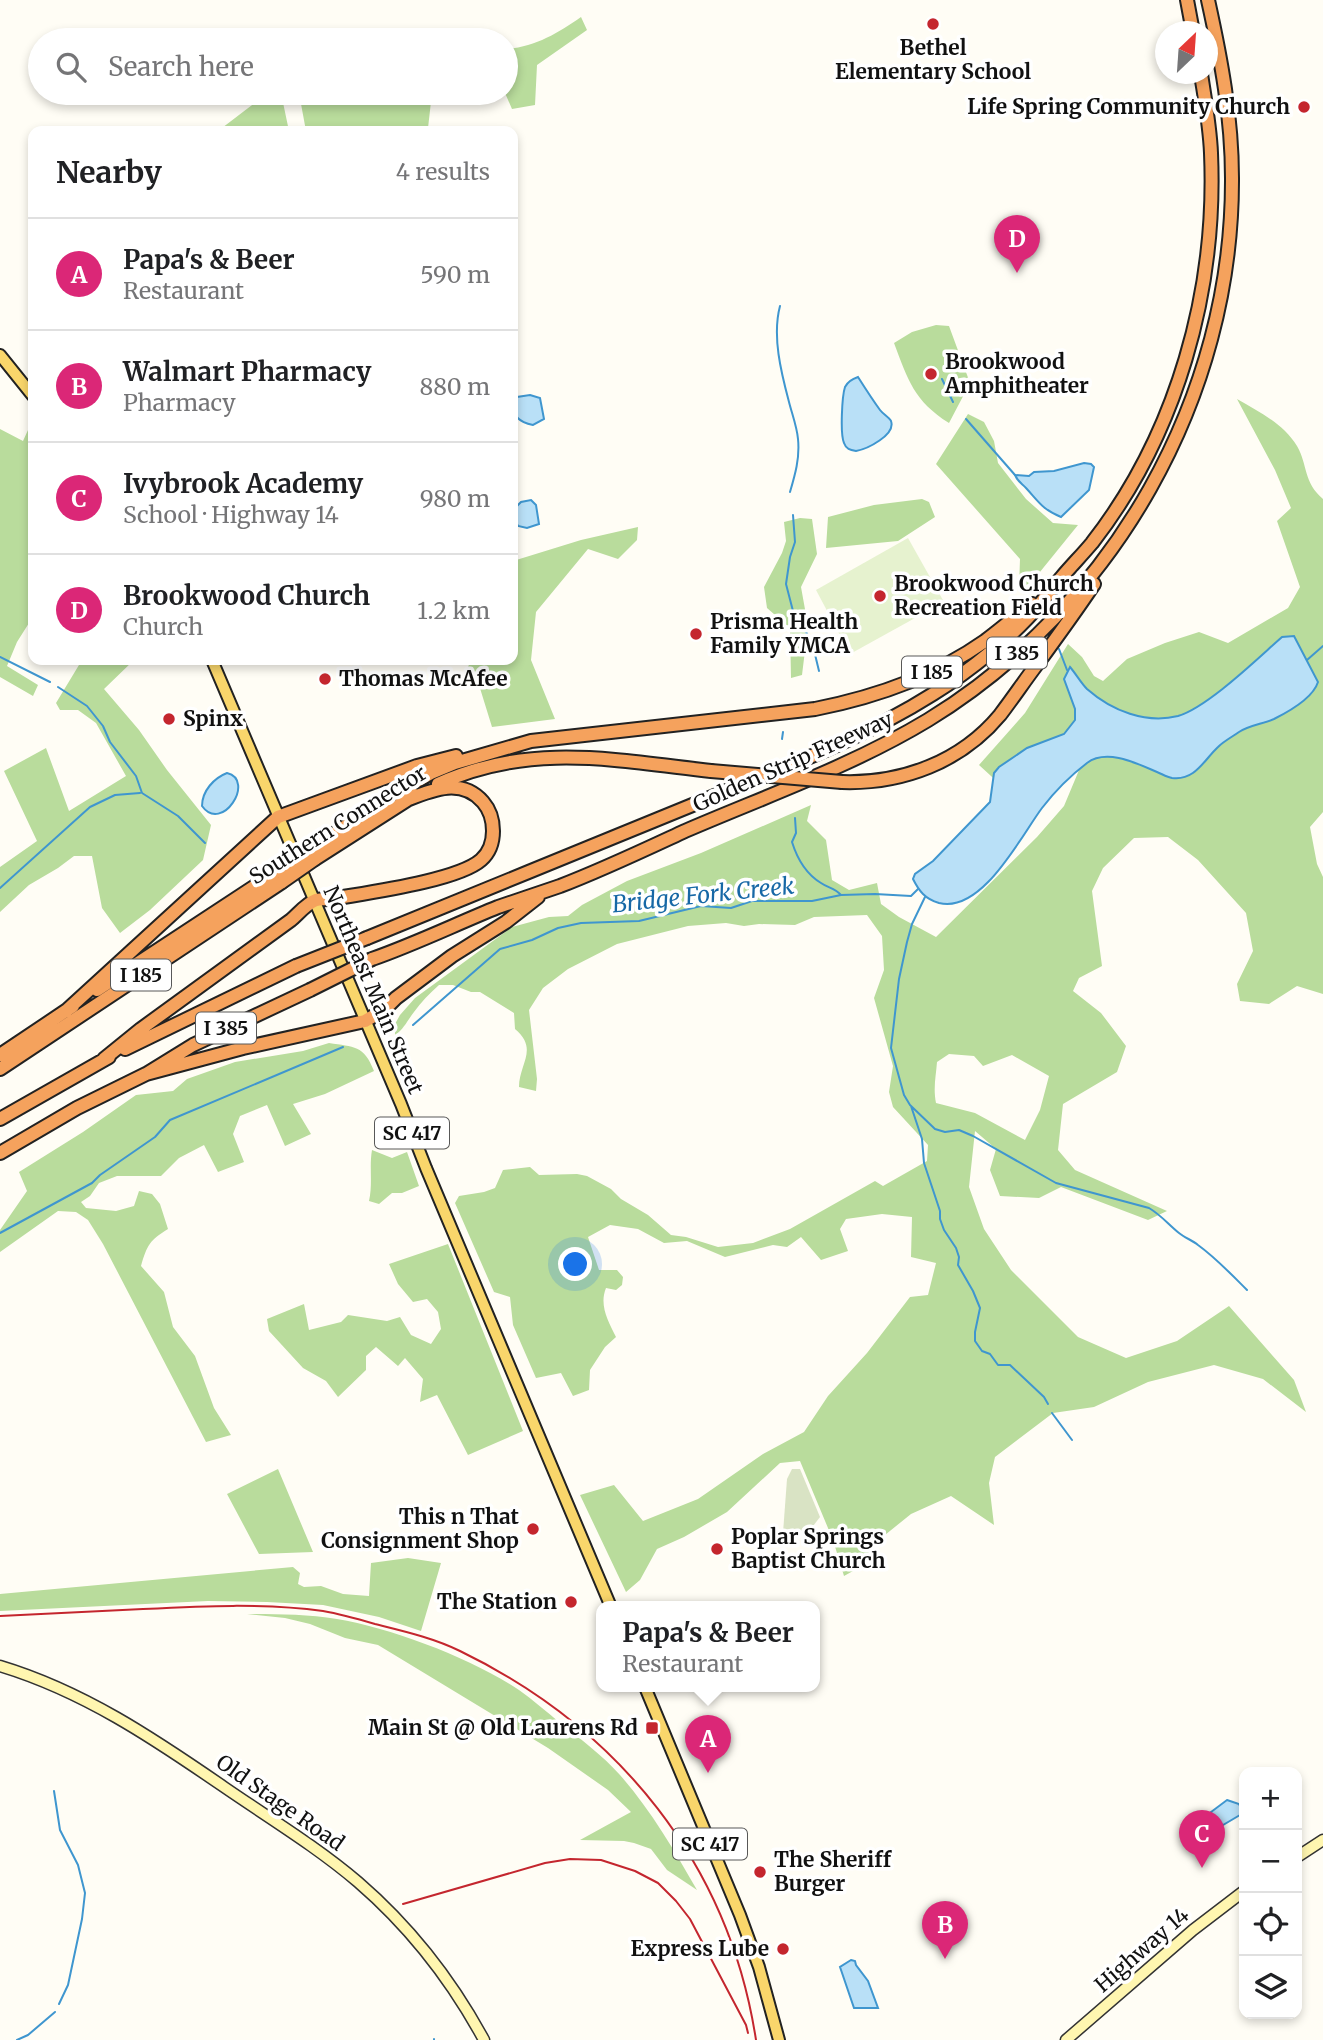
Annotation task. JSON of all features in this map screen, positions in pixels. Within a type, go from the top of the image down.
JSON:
[{"type":"highway","points":[[1187,0],[1192,21]]},
{"type":"highway","name":"Golden Strip Freeway","points":[[0,1153],[85,1104],[146,1074],[193,1045],[372,959],[546,890],[864,754],[900,736],[949,706],[987,678],[1050,622],[1105,559],[1149,492],[1178,434],[1201,374],[1219,305],[1228,245],[1232,182],[1229,121],[1222,66],[1208,0]]},
{"type":"highway","name":"Golden Strip Freeway","points":[[0,1119],[104,1059],[296,966],[778,770],[878,726],[965,672],[1017,628],[1041,604],[1092,542],[1126,494],[1145,460],[1170,402],[1193,333],[1208,245],[1211,152],[1202,84]]},
{"type":"highway","name":"Southern Connector","points":[[313,854],[448,779],[473,770],[524,759],[592,757],[710,771],[842,782],[877,782],[912,774],[953,755],[984,732],[1014,696],[1104,570],[1134,526],[1149,492]]},
{"type":"highway","name":"Southern Connector","points":[[0,1069],[313,854],[397,792],[430,774],[455,763],[531,741],[776,714],[862,699],[920,678],[953,661],[986,640],[1049,591]]},
{"type":"highway","points":[[66,1011],[278,817],[417,766],[531,741]]},
{"type":"highway","points":[[104,1059],[314,901],[437,878],[460,871],[483,857],[491,844],[493,824],[486,805],[479,798],[462,788],[447,787],[409,799]]},
{"type":"highway","name":"Southern Connector","points":[[0,1055],[280,876]]},
{"type":"highway","points":[[146,1074],[243,1048],[365,1021],[384,1010],[452,956],[506,922],[546,890]]},
{"type":"main road","points":[[0,355],[28,390]]},
{"type":"main road","name":"Northeast Main Street","points":[[214,665],[608,1601]]},
{"type":"main road","name":"SC 417","points":[[647,1692],[740,1915],[759,1967],[779,2040]]},
{"type":"street","name":"Old Stage Road","points":[[0,1666],[62,1688],[129,1723],[297,1837],[356,1881],[418,1942],[457,1995],[484,2040]]},
{"type":"street","points":[[1302,1854],[1323,1840]]},
{"type":"street","name":"Highway 14","points":[[1066,2040],[1193,1930],[1241,1893]]},
{"type":"green space","points":[[581,17],[587,30],[537,65],[535,105],[512,109],[510,105],[518,105],[518,48],[546,38]]},
{"type":"green space","points":[[252,105],[284,105],[288,126],[225,126]]},
{"type":"green space","points":[[301,105],[431,105],[428,126],[305,126]]},
{"type":"green space","points":[[936,325],[949,326],[970,383],[949,423],[920,398],[908,379],[894,343],[912,332]]},
{"type":"green space","points":[[1237,399],[1285,431],[1297,446],[1312,486],[1323,499],[1323,812],[1310,827],[1317,864],[1323,877],[1323,994],[1297,986],[1269,1004],[1240,1001],[1237,984],[1253,951],[1246,913],[1198,860],[1168,837],[1134,838],[1103,868],[1092,891],[1102,966],[1079,978],[1073,991],[1101,1013],[1126,1046],[1117,1072],[1063,1104],[1058,1150],[1075,1170],[1167,1211],[1148,1220],[1061,1187],[1039,1198],[1000,1196],[990,1170],[996,1149],[975,1131],[969,1187],[984,1229],[1011,1270],[1078,1337],[1126,1358],[1177,1341],[1229,1306],[1294,1380],[1306,1412],[1263,1379],[1214,1365],[1148,1382],[1094,1407],[1053,1413],[995,1457],[989,1483],[994,1525],[951,1496],[911,1514],[880,1539],[862,1566],[844,1576],[833,1540],[800,1461],[780,1463],[727,1512],[657,1549],[640,1580],[626,1592],[580,1495],[614,1485],[643,1521],[698,1499],[763,1454],[804,1432],[828,1396],[867,1353],[910,1297],[928,1295],[936,1263],[911,1257],[912,1217],[882,1214],[846,1219],[840,1229],[848,1251],[821,1260],[801,1237],[787,1247],[773,1245],[725,1257],[687,1241],[664,1243],[638,1229],[610,1225],[588,1237],[599,1270],[617,1270],[623,1277],[622,1285],[616,1290],[606,1288],[603,1301],[605,1313],[616,1337],[605,1347],[590,1370],[589,1390],[573,1396],[561,1373],[536,1378],[513,1325],[510,1297],[494,1292],[455,1203],[459,1196],[495,1188],[503,1170],[530,1167],[539,1175],[577,1174],[587,1176],[611,1189],[671,1235],[718,1247],[753,1243],[790,1229],[875,1181],[883,1186],[927,1161],[928,1145],[893,1107],[889,1092],[893,1066],[874,998],[884,970],[882,936],[867,915],[814,917],[795,925],[744,926],[726,923],[688,926],[617,944],[568,969],[543,988],[529,1010],[536,1091],[519,1087],[527,1050],[522,1036],[515,1029],[514,1013],[480,992],[471,992],[453,985],[439,985],[395,1035],[395,1024],[400,1015],[415,998],[512,927],[549,917],[568,916],[582,905],[627,881],[701,853],[811,805],[807,821],[826,840],[832,880],[849,890],[877,883],[881,904],[936,937],[1037,837],[1064,806],[1082,763],[1003,787],[979,765],[1025,713],[1068,644],[1082,657],[1094,676],[1103,681],[1127,659],[1165,643],[1199,632],[1228,643],[1288,608],[1300,587],[1277,521],[1291,508],[1275,470]],"holes":[[[949,1054],[974,1056],[983,1066],[1012,1055],[1049,1076],[1040,1110],[1025,1140],[975,1113],[936,1103],[937,1062]]]},
{"type":"green space","points":[[968,414],[984,422],[994,441],[998,463],[1026,499],[1053,523],[1078,525],[1031,583],[1019,588],[1020,559],[936,464]]},
{"type":"green space","points":[[0,429],[23,441],[28,430],[28,625],[7,666],[38,685],[33,696],[0,677]]},
{"type":"green space","points":[[922,499],[929,502],[935,517],[898,541],[826,548],[828,517],[874,505]]},
{"type":"green space","points":[[800,518],[812,519],[817,554],[801,587],[808,626],[802,675],[791,678],[790,628],[767,608],[764,587],[786,541],[784,522]]},
{"type":"green space","points":[[638,527],[637,540],[618,559],[588,549],[536,612],[531,660],[555,719],[492,727],[479,685],[468,667],[518,665],[518,559],[581,540]]},
{"type":"green space","name":"Brookwood Church Recreation Field","points":[[908,538],[944,602],[850,654],[816,590]]},
{"type":"green space","points":[[79,665],[129,665],[104,689],[139,730],[211,825],[203,860],[150,910],[120,933],[102,908],[92,856],[74,856],[29,885],[0,912],[0,867],[37,841],[4,771],[46,748],[69,811],[126,776],[96,723],[78,710],[60,710],[56,703]]},
{"type":"green space","points":[[329,1043],[345,1045],[362,1052],[374,1071],[325,1094],[293,1104],[311,1134],[285,1146],[267,1105],[240,1116],[233,1134],[244,1162],[218,1172],[204,1145],[179,1158],[161,1176],[117,1176],[99,1183],[90,1196],[81,1202],[86,1208],[116,1211],[134,1206],[139,1191],[152,1194],[160,1204],[168,1229],[150,1244],[141,1266],[164,1292],[173,1327],[195,1356],[214,1408],[231,1435],[206,1442],[88,1220],[76,1212],[58,1211],[0,1252],[0,1230],[27,1191],[19,1172],[136,1095],[173,1091],[187,1079],[235,1062],[303,1051]]},
{"type":"green space","points":[[372,1150],[392,1158],[407,1152],[419,1186],[402,1193],[392,1193],[379,1204],[369,1201]]},
{"type":"green space","points":[[448,1244],[523,1431],[468,1455],[437,1395],[420,1402],[423,1379],[405,1358],[398,1366],[376,1347],[366,1356],[366,1370],[338,1397],[326,1381],[303,1368],[269,1331],[267,1319],[304,1304],[309,1330],[341,1322],[348,1315],[387,1321],[400,1317],[411,1335],[431,1344],[441,1329],[438,1312],[427,1299],[413,1302],[398,1284],[389,1264]]},
{"type":"green space","points":[[278,1469],[313,1552],[259,1554],[227,1494]]},
{"type":"green space","points":[[792,1469],[800,1469],[820,1517],[810,1530],[783,1533],[787,1479]]},
{"type":"green space","points":[[408,1558],[441,1563],[421,1631],[379,1617],[323,1605],[267,1602],[208,1601],[0,1611],[0,1594],[293,1567],[300,1573],[298,1584],[304,1587],[321,1586],[343,1594],[369,1596],[371,1563]]},
{"type":"green space","points":[[247,1614],[314,1616],[359,1623],[431,1646],[500,1678],[584,1741],[620,1775],[651,1816],[697,1890],[667,1870],[651,1849],[624,1841],[580,1840],[631,1812],[608,1790],[548,1748],[378,1645],[345,1638],[310,1624],[285,1618]]},
{"type":"water","points":[[858,377],[880,410],[891,421],[891,426],[880,440],[856,451],[848,449],[844,443],[842,415],[845,387],[850,380]]},
{"type":"water","points":[[530,395],[540,398],[544,419],[533,425],[518,418],[518,397]]},
{"type":"water","points":[[1084,463],[1094,467],[1089,490],[1061,517],[1041,505],[1015,475],[1029,476],[1034,472],[1054,471]]},
{"type":"water","points":[[531,500],[536,505],[539,524],[527,528],[518,526],[518,505]]},
{"type":"water","points":[[1294,636],[1318,682],[1311,694],[1293,708],[1274,719],[1239,732],[1220,745],[1193,773],[1180,778],[1168,777],[1122,759],[1095,759],[1075,773],[1052,796],[999,870],[970,897],[955,903],[939,903],[926,897],[918,887],[913,879],[915,874],[933,861],[990,802],[994,773],[999,767],[1027,748],[1064,734],[1075,720],[1075,709],[1064,679],[1070,667],[1087,689],[1107,704],[1142,717],[1166,718],[1178,716],[1204,703],[1282,637]]},
{"type":"water","points":[[227,773],[235,778],[238,785],[237,794],[226,810],[218,814],[210,813],[202,806],[206,790]]},
{"type":"water","points":[[1227,1800],[1239,1804],[1239,1816],[1223,1825],[1215,1820],[1211,1812]]},
{"type":"water","points":[[851,1960],[855,1961],[868,1981],[878,2008],[854,2008],[840,1967]]},
{"type":"waterway","points":[[780,306],[778,354],[797,430],[798,446],[797,466],[790,492]]},
{"type":"waterway","points":[[942,379],[953,402]]},
{"type":"waterway","points":[[966,419],[1015,475]]},
{"type":"waterway","points":[[793,515],[795,542],[786,584],[793,611],[812,642],[819,671]]},
{"type":"waterway","name":"Bridge Fork Creek","points":[[1307,660],[1323,646]]},
{"type":"waterway","points":[[1059,649],[1067,670]]},
{"type":"waterway","name":"Bridge Fork Creek","points":[[0,657],[50,682]]},
{"type":"waterway","name":"Bridge Fork Creek","points":[[58,687],[87,706],[103,726],[110,742],[136,776],[142,793],[178,816],[205,843]]},
{"type":"waterway","points":[[782,739],[783,732]]},
{"type":"waterway","points":[[0,888],[90,807],[115,795],[140,793]]},
{"type":"waterway","points":[[795,818],[796,833],[792,842],[799,860],[816,879],[841,895]]},
{"type":"waterway","name":"Bridge Fork Creek","points":[[413,1025],[500,949],[532,940],[558,928],[581,923],[639,921],[701,906],[731,908],[752,901],[812,901],[841,895],[911,896],[918,889]]},
{"type":"waterway","points":[[925,897],[907,942],[899,979],[891,1048],[904,1095],[910,1105],[935,1129],[945,1132],[959,1130],[973,1136],[1056,1183],[1149,1208],[1211,1255],[1247,1290]]},
{"type":"waterway","points":[[0,1233],[92,1183],[155,1137],[170,1120],[343,1047]]},
{"type":"waterway","points":[[911,1106],[922,1139],[924,1163],[940,1211],[940,1219],[956,1248],[958,1265],[980,1308],[975,1341],[998,1365],[1010,1365],[1048,1404]]},
{"type":"waterway","points":[[1052,1413],[1072,1440]]},
{"type":"waterway","points":[[54,1791],[60,1830],[78,1865],[85,1893],[68,1985],[59,2004]]},
{"type":"waterway","points":[[17,2040],[28,2035],[55,2012]]},
{"type":"railway","points":[[0,1616],[210,1606],[278,1607],[323,1611],[349,1617],[440,1642],[460,1651],[517,1683],[570,1720],[616,1762],[658,1808],[692,1860],[721,1916],[742,1976],[756,2040]]},
{"type":"railway","points":[[403,1904],[545,1863],[570,1859],[601,1860],[635,1871],[658,1883],[690,1919],[748,2033]]},
{"type":"place","name":"Bethel Elementary School","points":[[933,24]]},
{"type":"place","name":"Life Spring Community Church","points":[[1304,107]]},
{"type":"place","name":"Brookwood Church","points":[[1017,273]]},
{"type":"place","name":"Brookwood Amphitheater","points":[[931,374]]},
{"type":"place","name":"Brookwood Church Recreation Field","points":[[880,596]]},
{"type":"place","name":"Prisma Health Family YMCA","points":[[696,634]]},
{"type":"place","name":"Thomas McAfee","points":[[325,679]]},
{"type":"place","name":"Spinx","points":[[169,719]]},
{"type":"place","name":"This n That Consignment Shop","points":[[533,1529]]},
{"type":"place","name":"Poplar Springs Baptist Church","points":[[717,1549]]},
{"type":"place","name":"The Station","points":[[571,1602]]},
{"type":"place","name":"Main St @ Old Laurens Rd","points":[[652,1728]]},
{"type":"place","name":"Papa's & Beer","points":[[708,1773]]},
{"type":"place","name":"Ivybrook Academy","points":[[1202,1868]]},
{"type":"place","name":"The Sheriff Burger","points":[[760,1872]]},
{"type":"place","name":"Express Lube","points":[[783,1949]]},
{"type":"place","name":"Walmart Pharmacy","points":[[945,1959]]}]
